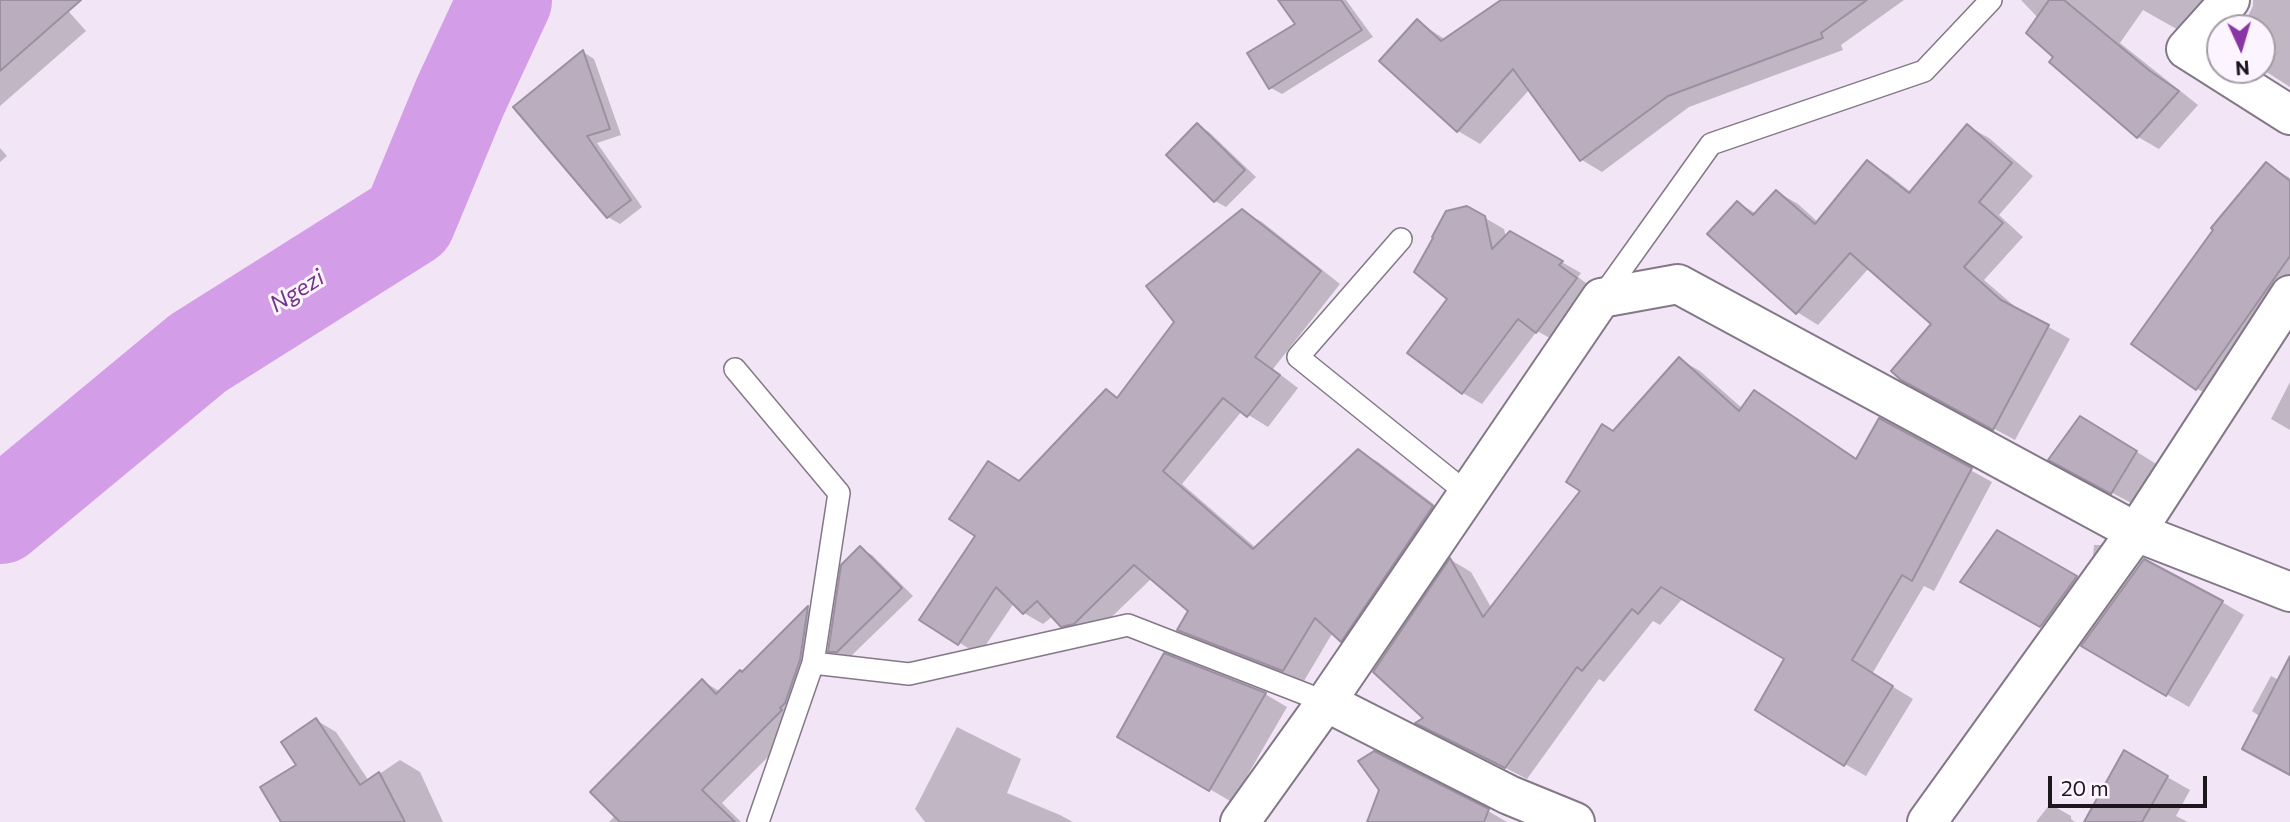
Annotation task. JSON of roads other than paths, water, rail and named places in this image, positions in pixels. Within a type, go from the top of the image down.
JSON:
[{"type":"street","points":[[2230,0],[2186,48],[2290,116]]},
{"type":"street","points":[[1240,822],[1326,702],[1601,298],[1678,284],[2136,532],[2290,592]]},
{"type":"street","points":[[1927,822],[2136,532],[2290,295]]},
{"type":"street","points":[[1326,702],[1509,795],[1574,822]]},
{"type":"lane","points":[[1601,298],[1711,144],[1924,71],[1991,0]]},
{"type":"lane","points":[[1401,239],[1298,357],[1468,494]]},
{"type":"lane","points":[[735,369],[839,493],[813,663],[758,822]]},
{"type":"lane","points":[[813,663],[909,674],[1128,625],[1326,702]]},
{"type":"waterway","name":"Ngezi","points":[[0,517],[198,353],[409,220],[460,97],[505,0]]}]
